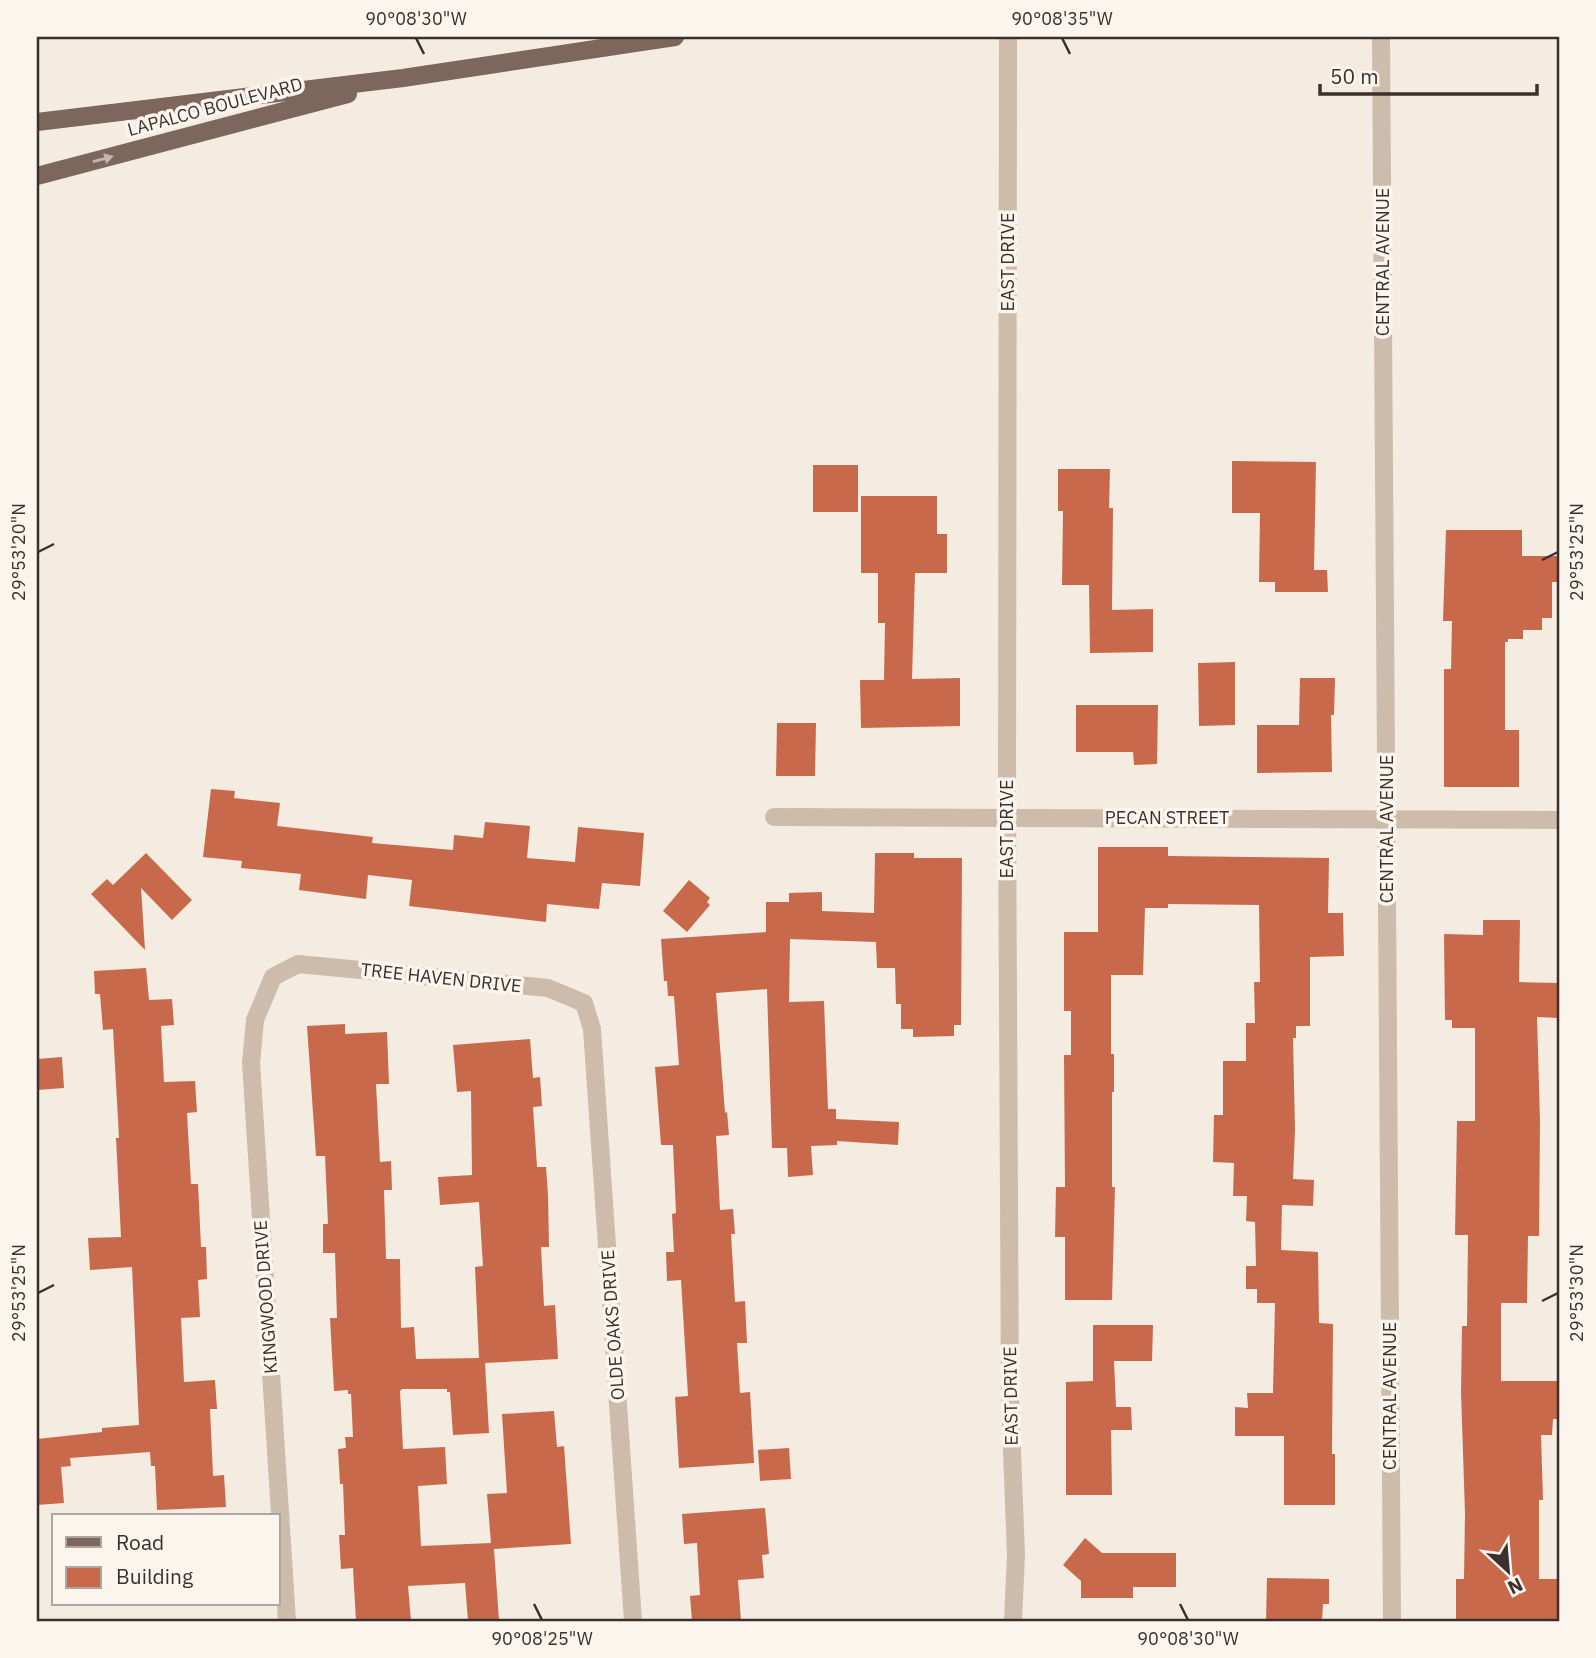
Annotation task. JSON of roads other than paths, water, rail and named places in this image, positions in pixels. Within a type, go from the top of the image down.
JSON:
[{"type":"main road","name":"LAPALCO BOULEVARD","points":[[37,122],[403,78],[676,37]]},
{"type":"main road","name":"LAPALCO BOULEVARD","points":[[37,176],[403,78]]},
{"type":"street","name":"EAST DRIVE","points":[[1008,37],[1007,818],[1010,1385],[1016,1555],[1013,1621]]},
{"type":"street","name":"CENTRAL AVENUE","points":[[1381,37],[1392,1621]]},
{"type":"street","name":"PECAN STREET","points":[[774,817],[1559,820]]},
{"type":"street","name":"TREE HAVEN DRIVE","points":[[273,977],[298,964],[548,988],[584,1003],[592,1029]]},
{"type":"street","name":"KINGWOOD DRIVE","points":[[273,977],[254,1020],[251,1063],[279,1514]]},
{"type":"street","name":"OLDE OAKS DRIVE","points":[[592,1029],[633,1621]]},
{"type":"street","name":"KINGWOOD DRIVE","points":[[280,1525],[286,1621]]}]
